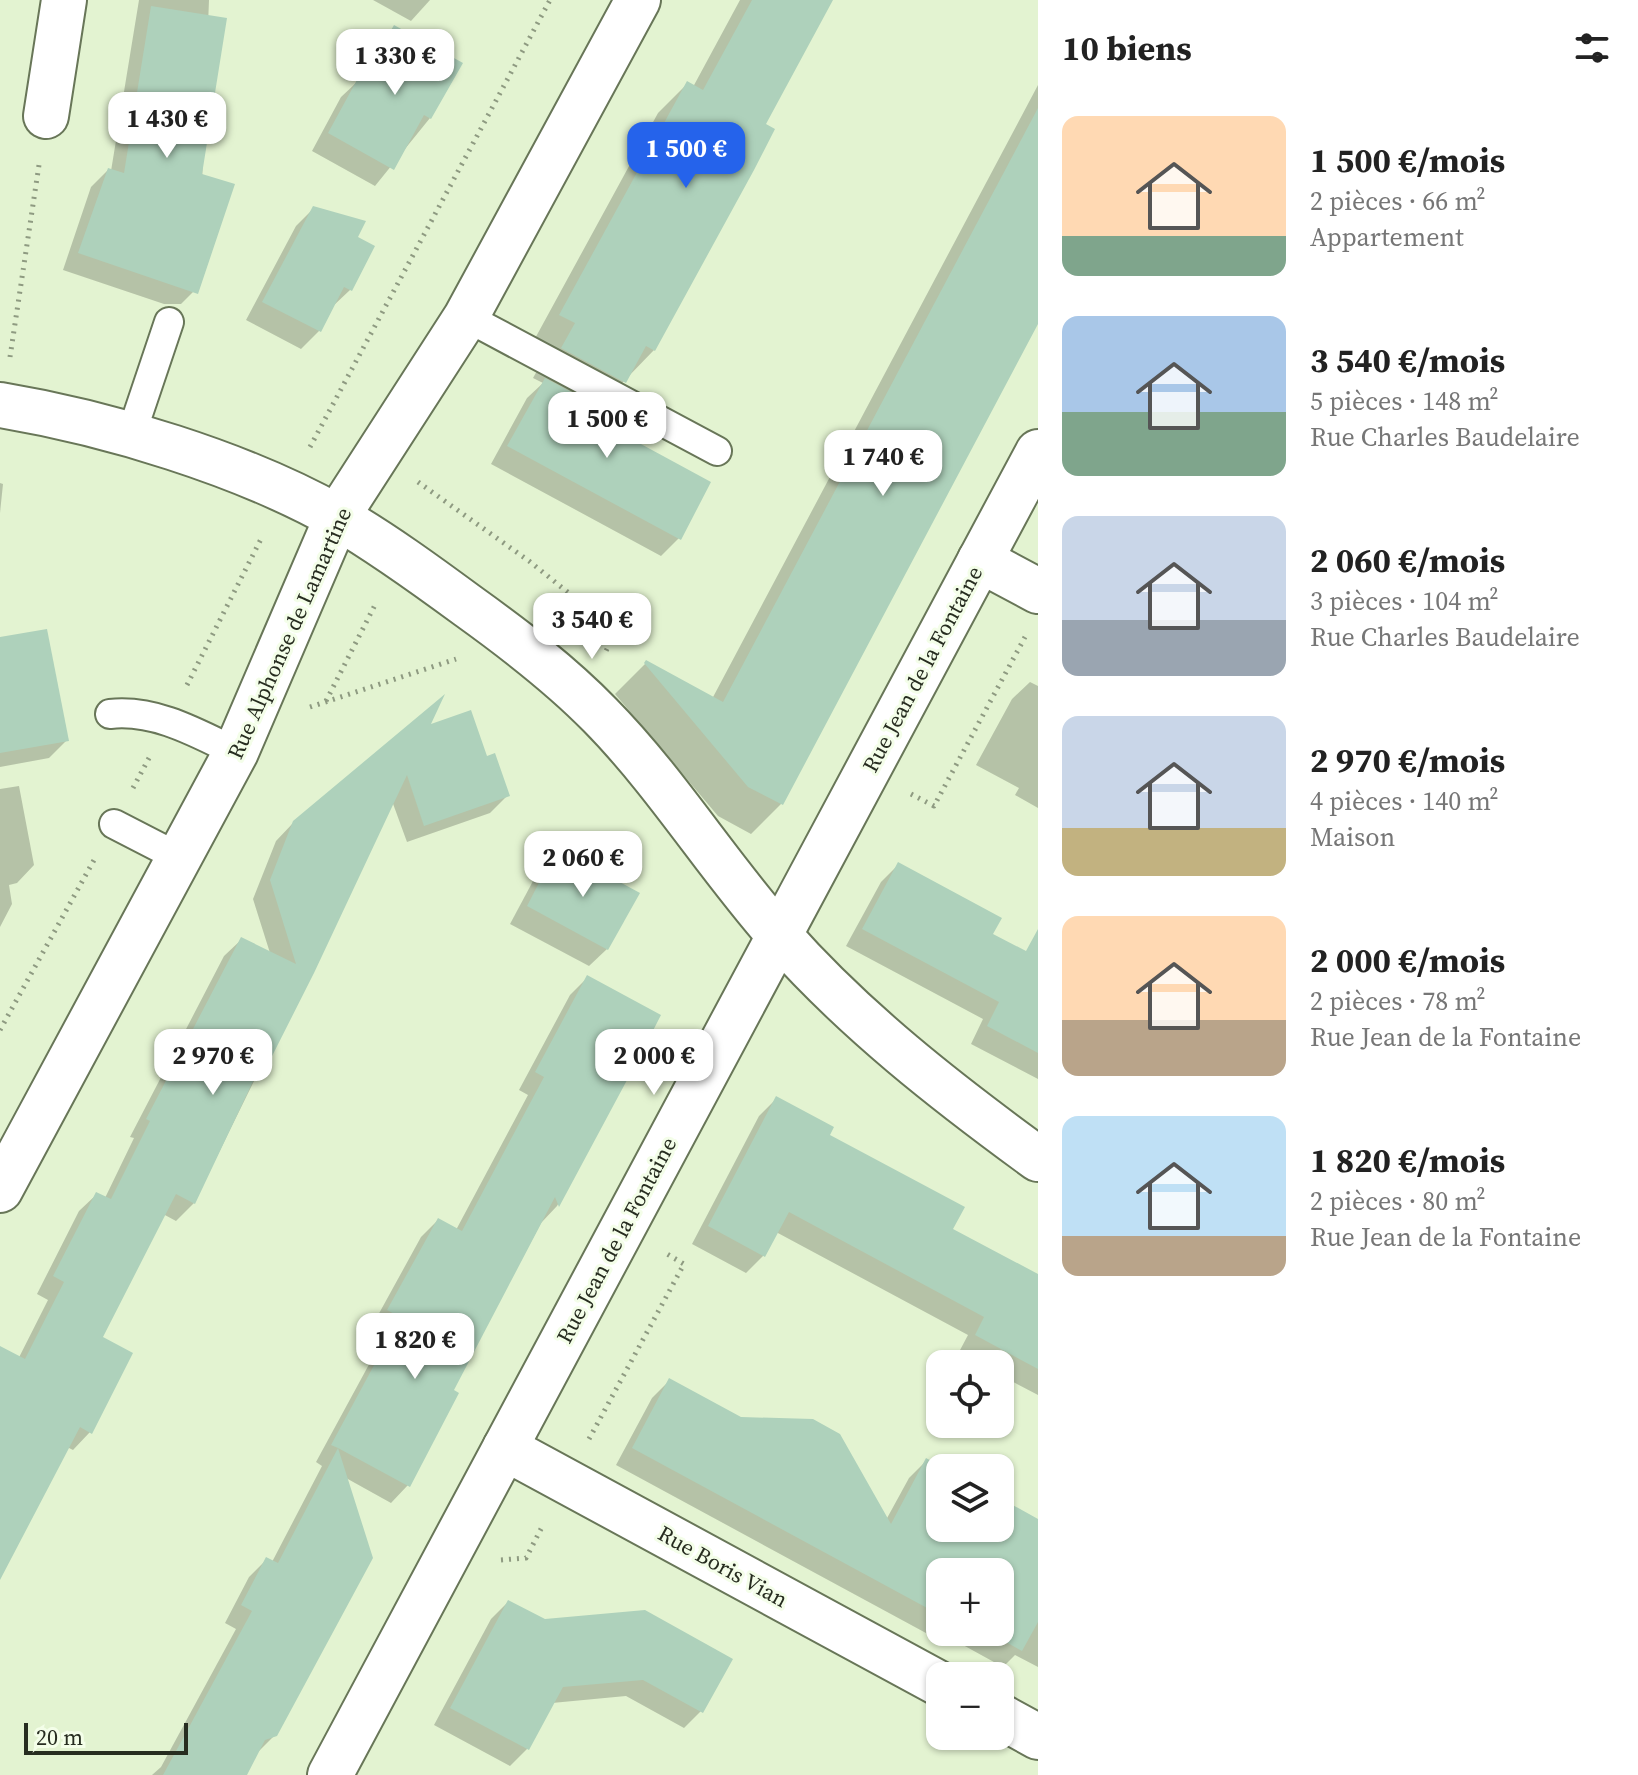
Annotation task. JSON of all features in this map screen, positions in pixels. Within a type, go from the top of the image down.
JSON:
[{"type":"street","points":[[46,116],[64,0]]},
{"type":"street","name":"Rue Alphonse de Lamartine","points":[[0,1190],[242,740],[337,517],[466,317],[638,0]]},
{"type":"street","points":[[1,405],[131,435],[285,493],[337,517],[514,640],[580,697],[664,786],[779,935],[894,1047],[1038,1159]]},
{"type":"street","name":"Rue Jean de la Fontaine","points":[[330,1775],[1038,452]]},
{"type":"street","points":[[980,560],[1034,608]]},
{"type":"street","name":"Rue Boris Vian","points":[[505,1448],[926,1676]]},
{"type":"street","points":[[1014,1724],[1038,1737]]},
{"type":"lane","points":[[466,317],[717,451]]},
{"type":"lane","points":[[131,435],[169,322]]},
{"type":"lane","points":[[110,714],[130,713],[242,740]]},
{"type":"lane","points":[[114,824],[180,858]]},
{"type":"path","points":[[1,405],[46,116]]},
{"type":"path","points":[[377,455],[475,521],[606,623],[613,637],[580,697]]},
{"type":"path","points":[[325,702],[399,558]]},
{"type":"path","points":[[867,771],[934,806],[1034,608]]},
{"type":"path","points":[[242,740],[325,702],[514,640]]},
{"type":"path","points":[[450,1550],[473,1561],[526,1558],[684,1264],[622,1228]]},
{"type":"building","points":[[752,0],[833,0],[766,124],[775,129],[754,170],[655,351],[646,346],[626,383],[561,348],[575,323],[559,315],[687,81],[703,90]]},
{"type":"building","points":[[151,6],[227,18],[202,174],[235,184],[198,294],[78,253],[108,168],[124,173]]},
{"type":"building","points":[[394,25],[463,63],[431,119],[424,115],[394,170],[328,133],[358,78],[363,80]]},
{"type":"building","points":[[1038,108],[1038,324],[783,805],[748,787],[644,663],[646,660],[723,702]]},
{"type":"building","points":[[313,206],[366,221],[358,237],[375,246],[352,291],[344,287],[321,332],[262,302]]},
{"type":"building","points":[[545,378],[610,413],[604,424],[711,482],[681,540],[507,446]]},
{"type":"building","points":[[47,629],[69,741],[0,753],[0,637]]},
{"type":"building","points":[[445,694],[431,724],[471,710],[487,756],[495,753],[510,796],[424,826],[407,775],[314,973],[262,1076],[257,1073],[195,1204],[176,1194],[103,1337],[133,1353],[92,1434],[80,1427],[0,1580],[0,1346],[25,1359],[64,1282],[53,1276],[96,1192],[111,1199],[150,1121],[146,1119],[241,937],[296,964],[270,880],[293,821]]},
{"type":"building","points":[[557,848],[640,893],[608,950],[527,906]]},
{"type":"building","points":[[898,862],[1002,918],[993,934],[1026,951],[1038,929],[1038,1053],[987,1026],[999,1002],[862,929]]},
{"type":"building","points":[[587,975],[661,1015],[559,1207],[555,1197],[454,1390],[459,1393],[410,1487],[331,1445],[400,1317],[387,1310],[438,1218],[462,1231],[544,1077],[535,1072]]},
{"type":"building","points":[[776,1096],[834,1127],[830,1135],[965,1207],[953,1229],[1038,1274],[1038,1369],[1014,1356],[1014,1350],[1003,1350],[975,1335],[984,1317],[789,1212],[765,1257],[708,1226]]},
{"type":"building","points":[[669,1378],[741,1417],[813,1419],[840,1434],[891,1524],[926,1458],[926,1542],[1014,1542],[1014,1506],[1038,1519],[1038,1622],[1022,1651],[1013,1646],[1014,1558],[926,1558],[926,1607],[632,1448]]},
{"type":"building","points":[[338,1448],[373,1558],[277,1736],[265,1740],[247,1775],[163,1775],[252,1611],[241,1605],[266,1557],[278,1563]]},
{"type":"building","points":[[508,1600],[545,1619],[645,1610],[733,1659],[703,1713],[643,1680],[563,1687],[529,1750],[450,1708]]}]
